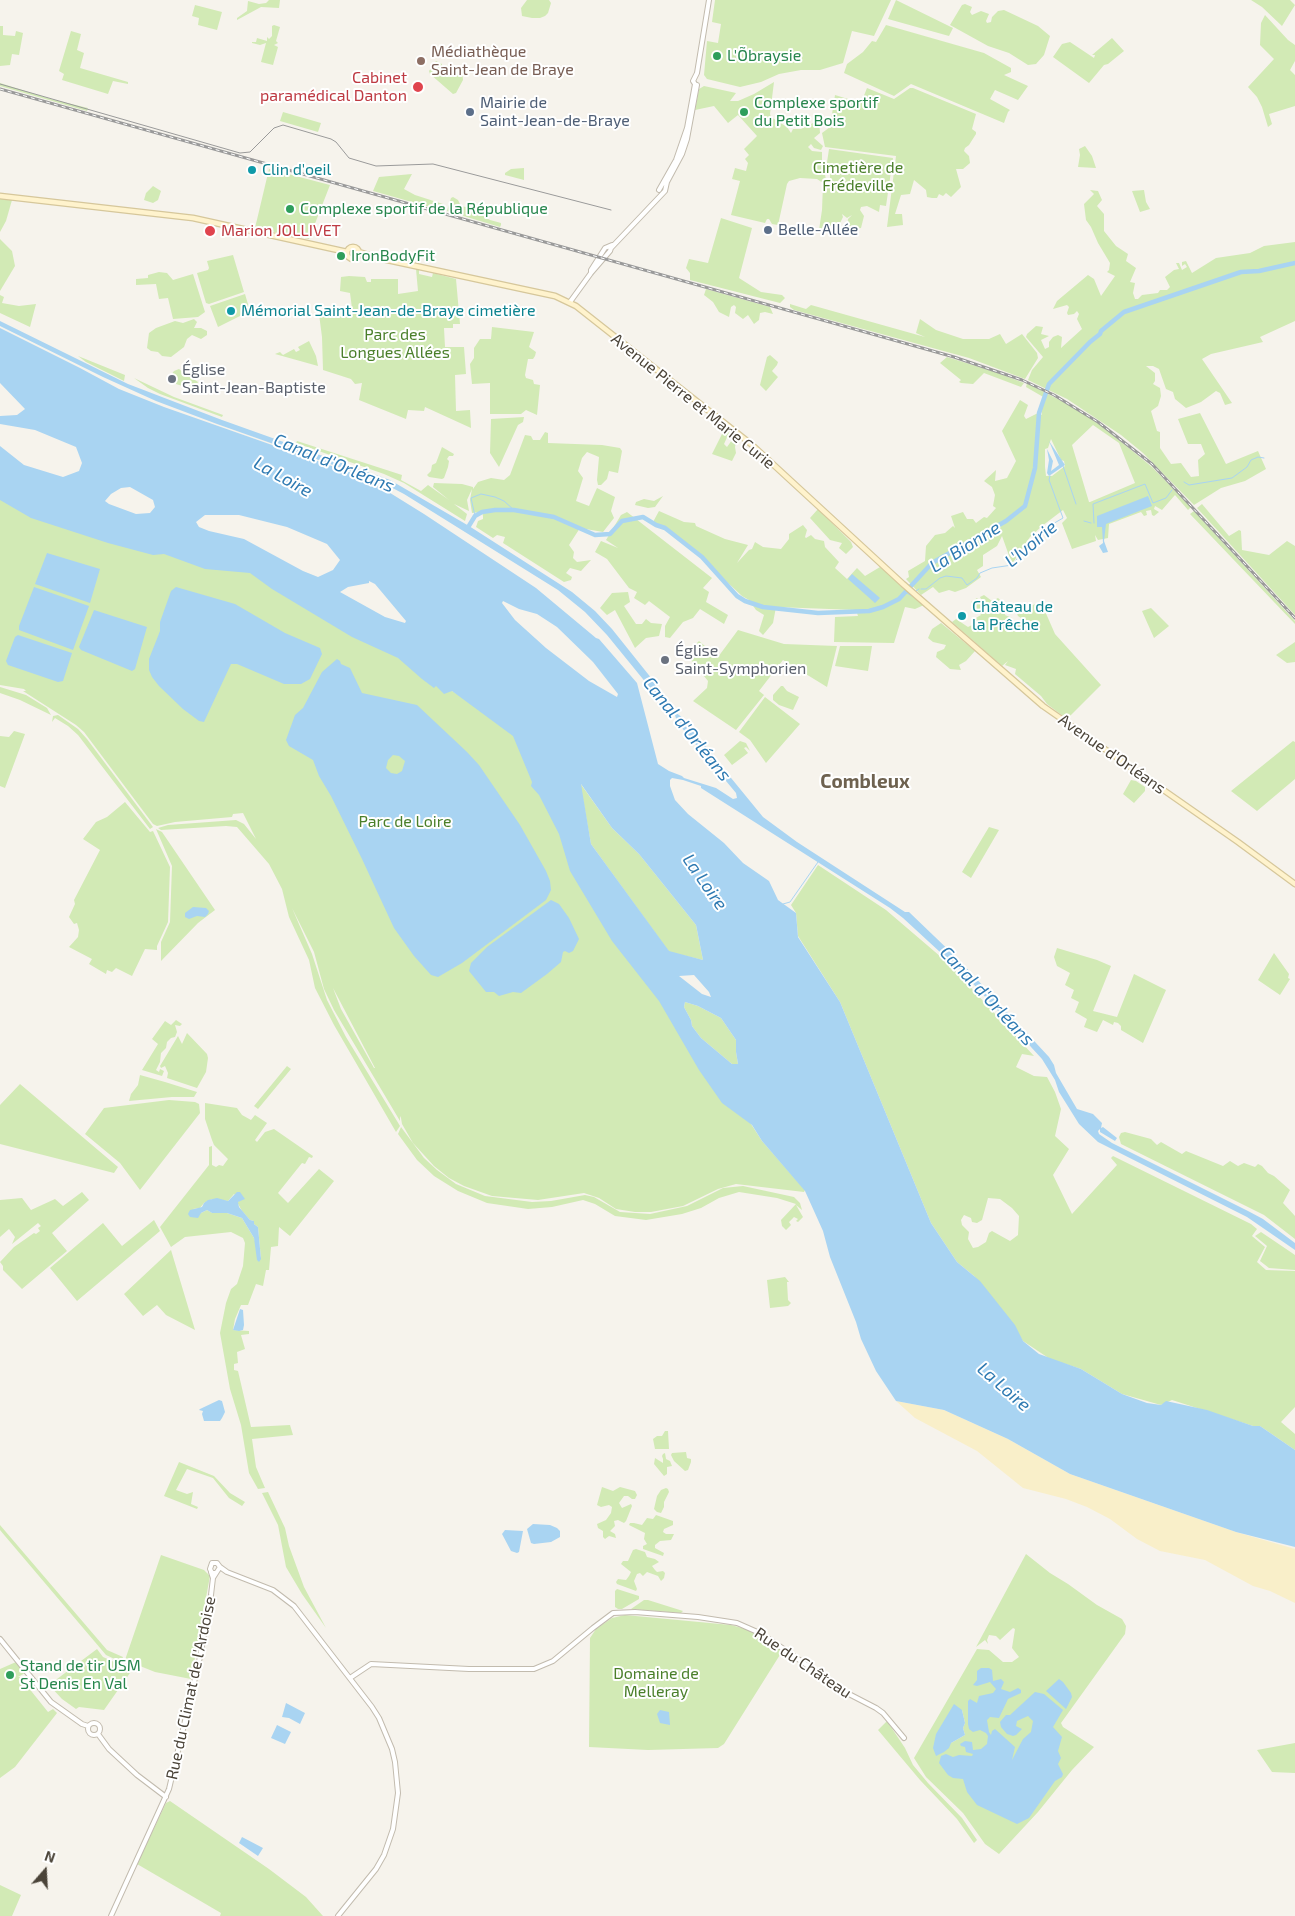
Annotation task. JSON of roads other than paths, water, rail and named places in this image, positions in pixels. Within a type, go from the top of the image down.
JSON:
[{"type":"main road","points":[[0,196],[192,218],[348,250],[354,246],[359,253],[356,258],[351,258],[348,250]]},
{"type":"main road","name":"Avenue Pierre et Marie Curie","points":[[359,253],[552,295],[570,302],[752,444],[813,503],[936,613]]},
{"type":"main road","name":"Avenue d'Orléans","points":[[936,613],[1043,706],[1295,884]]},
{"type":"street","points":[[570,302],[591,273],[596,262],[662,189],[682,154],[688,137],[710,0]]},
{"type":"street","points":[[662,189],[679,153],[698,81]]},
{"type":"street","name":"Rue du Climat de l'Ardoise","points":[[111,1916],[149,1830],[166,1797],[194,1684],[212,1595],[213,1578],[216,1571],[227,1572],[266,1586],[287,1599],[300,1612],[350,1678]]},
{"type":"street","name":"Rue du Château","points":[[350,1678],[371,1664],[469,1670],[534,1670],[553,1661],[613,1614],[635,1612],[698,1617],[738,1623],[762,1634],[847,1693],[876,1708],[904,1738]]},
{"type":"street","points":[[0,1640],[51,1702],[82,1724],[88,1726],[93,1723],[97,1724],[100,1729],[98,1734]]},
{"type":"street","points":[[338,1916],[368,1880],[384,1855],[393,1829],[398,1793],[395,1762],[387,1736],[372,1707],[350,1678]]},
{"type":"street","points":[[88,1726],[90,1734],[94,1736],[98,1734]]},
{"type":"street","points":[[98,1734],[108,1749],[137,1775],[166,1797]]},
{"type":"water","points":[[0,321],[128,384],[390,480],[469,526],[572,592],[595,611],[612,629],[660,689],[675,712],[683,718],[714,756],[713,760],[718,762],[763,817],[797,842],[905,912],[909,912],[959,960],[1049,1057],[1077,1109],[1093,1114],[1102,1123],[1101,1128],[1103,1127],[1117,1138],[1115,1141],[1100,1132],[1100,1129],[1098,1131],[1099,1134],[1112,1143],[1263,1219],[1295,1243],[1295,1250],[1247,1217],[1098,1142],[1079,1124],[1059,1092],[1055,1080],[1042,1059],[966,976],[903,918],[701,788],[701,786],[683,780],[672,778],[670,780],[675,800],[688,814],[724,843],[743,863],[769,881],[778,900],[796,913],[798,937],[840,1002],[931,1223],[957,1262],[980,1281],[1015,1325],[1023,1341],[1039,1354],[1081,1369],[1122,1394],[1147,1403],[1161,1405],[1166,1401],[1207,1410],[1253,1426],[1260,1426],[1295,1450],[1295,1547],[1236,1532],[1070,1474],[1008,1439],[944,1410],[896,1401],[876,1371],[861,1339],[830,1257],[823,1231],[805,1191],[762,1141],[752,1125],[722,1103],[699,1070],[659,1001],[612,941],[570,871],[559,834],[539,795],[531,786],[532,782],[513,736],[452,691],[444,694],[436,686],[434,688],[422,679],[398,658],[352,637],[272,589],[250,573],[205,569],[164,554],[153,555],[108,543],[31,518],[0,500],[0,446],[24,465],[63,477],[79,471],[82,463],[76,447],[35,430],[0,424],[0,416],[17,415],[25,409],[0,383],[0,328],[119,389],[164,407],[366,478],[424,514],[536,588],[599,639],[637,683],[658,764],[684,778],[716,788],[733,799],[737,798],[736,793],[677,722],[675,715],[663,699],[651,689],[607,635],[585,612],[558,590],[404,494],[381,482],[156,401],[0,326]],"holes":[[[130,487],[153,500],[155,507],[150,513],[136,514],[105,501],[111,494],[121,488]],[[205,515],[239,515],[287,527],[327,544],[340,560],[333,570],[318,577],[303,571],[244,539],[199,527],[196,522]],[[369,581],[375,584],[406,621],[405,623],[385,617],[340,592],[348,587],[369,583]],[[503,601],[519,609],[537,614],[557,627],[593,662],[618,694],[617,697],[589,681],[546,648],[515,620],[502,603]],[[581,784],[612,828],[639,854],[696,925],[703,960],[669,951],[591,844]],[[694,975],[711,997],[702,994],[679,976]],[[685,1002],[698,1006],[721,1018],[736,1040],[738,1064],[732,1064],[701,1038],[692,1026],[684,1007]]]},
{"type":"water","points":[[1049,441],[1065,465],[1049,476],[1047,473],[1049,460],[1047,449],[1053,461],[1051,471],[1059,465]]},
{"type":"water","points":[[1148,496],[1152,506],[1106,524],[1104,541],[1108,552],[1103,553],[1099,546],[1103,543],[1102,527],[1097,527],[1097,516]]},
{"type":"water","points":[[47,553],[100,569],[90,603],[35,584]]},
{"type":"water","points":[[852,574],[880,598],[875,603],[848,579]]},
{"type":"water","points":[[34,587],[89,606],[73,650],[19,630]]},
{"type":"water","points":[[176,587],[235,604],[285,633],[320,648],[322,654],[310,679],[301,684],[284,684],[237,664],[231,664],[204,722],[199,721],[183,709],[159,686],[149,670],[149,659],[160,631],[160,622],[171,591]]},
{"type":"water","points":[[94,610],[147,627],[135,669],[132,671],[81,650],[79,647]]},
{"type":"water","points":[[18,635],[72,653],[63,681],[58,682],[8,665],[6,661],[15,637]]},
{"type":"water","points":[[337,659],[341,664],[350,668],[362,693],[417,705],[479,765],[520,825],[550,881],[551,890],[546,900],[462,963],[438,977],[431,975],[414,956],[394,928],[331,796],[319,776],[313,760],[289,746],[286,740],[295,715],[303,708],[322,672]],"holes":[[[393,755],[399,756],[405,761],[402,771],[397,774],[391,773],[386,768],[388,760]]]},
{"type":"water","points":[[551,900],[559,904],[569,918],[579,939],[573,951],[569,953],[563,952],[561,962],[521,993],[513,992],[499,996],[494,992],[486,992],[469,971],[471,963],[487,947]]},
{"type":"water","points":[[193,907],[206,908],[209,911],[208,914],[205,917],[197,916],[189,919],[185,917],[185,913]]},
{"type":"water","points":[[237,1192],[240,1192],[245,1199],[238,1202],[239,1207],[258,1227],[261,1259],[259,1262],[257,1260],[254,1238],[242,1218],[227,1213],[212,1213],[207,1210],[201,1213],[198,1218],[190,1217],[188,1214],[190,1210],[202,1207],[208,1200],[217,1198],[228,1201]]},
{"type":"water","points":[[240,1309],[243,1310],[243,1330],[233,1330]]},
{"type":"water","points":[[219,1400],[222,1401],[225,1412],[220,1421],[204,1421],[203,1411],[199,1410]]},
{"type":"water","points":[[533,1524],[550,1525],[557,1528],[560,1531],[560,1537],[551,1542],[531,1543],[527,1529]]},
{"type":"water","points":[[505,1530],[523,1531],[519,1552],[511,1551],[502,1534]]},
{"type":"water","points":[[981,1668],[992,1670],[993,1681],[1001,1679],[1004,1682],[1001,1689],[1010,1692],[1018,1688],[1021,1690],[1021,1693],[1008,1699],[999,1718],[990,1717],[987,1720],[991,1735],[995,1729],[1015,1747],[1012,1760],[1023,1739],[1031,1732],[1033,1721],[1028,1716],[1017,1721],[1016,1726],[1022,1729],[1013,1736],[1007,1734],[1001,1727],[1000,1722],[1006,1715],[1010,1715],[1035,1692],[1044,1694],[1063,1710],[1053,1727],[1062,1737],[1058,1751],[1061,1758],[1058,1764],[1063,1774],[1062,1777],[1055,1781],[1029,1818],[1017,1824],[977,1805],[967,1792],[963,1779],[953,1778],[948,1775],[939,1763],[941,1756],[946,1754],[953,1757],[959,1755],[972,1756],[973,1754],[966,1752],[965,1747],[960,1744],[965,1741],[972,1742],[973,1750],[981,1749],[987,1744],[988,1736],[986,1733],[980,1730],[973,1732],[969,1729],[968,1724],[968,1701],[970,1699],[977,1703],[979,1696],[993,1693],[996,1689],[990,1682],[977,1686],[973,1685],[977,1680],[977,1671]]},
{"type":"water","points":[[1059,1679],[1071,1693],[1072,1697],[1066,1709],[1046,1691]]},
{"type":"water","points":[[286,1703],[305,1713],[300,1724],[289,1718],[282,1717]]},
{"type":"water","points":[[954,1704],[962,1710],[965,1735],[951,1743],[949,1748],[936,1756],[933,1748],[936,1734]]},
{"type":"water","points":[[660,1710],[669,1712],[670,1725],[660,1723],[657,1714]]},
{"type":"water","points":[[277,1725],[291,1732],[285,1744],[271,1738]]},
{"type":"water","points":[[242,1837],[263,1848],[258,1856],[239,1843]]},
{"type":"waterway","name":"La Bionne","points":[[467,529],[475,516],[482,512],[495,510],[514,510],[554,517],[595,535],[610,534],[622,521],[643,517],[665,528],[702,557],[737,596],[745,601],[763,607],[818,613],[869,611],[883,607],[899,599],[932,563],[1006,521],[1025,506],[1035,468],[1039,413],[1049,384],[1101,331],[1124,312],[1241,272],[1259,271],[1295,263]]},
{"type":"waterway","name":"L'Ivoirie","points":[[1184,482],[1189,485],[1232,478],[1247,467],[1251,460],[1258,457],[1264,458]]},
{"type":"waterway","points":[[1063,466],[1076,504]]},
{"type":"waterway","name":"L'Ivoirie","points":[[921,589],[926,589],[940,578],[946,576],[962,578],[967,585],[977,578],[980,573],[992,568],[1012,565],[1039,532],[1063,518],[1049,480],[1050,476]]},
{"type":"waterway","name":"L'Ivoirie","points":[[1094,523],[1093,504],[1145,484],[1153,503],[1166,498],[1172,490]]},
{"type":"waterway","points":[[475,516],[471,498],[481,494],[504,501],[514,510]]},
{"type":"waterway","name":"L'Ivoirie","points":[[1084,521],[1091,523]]},
{"type":"waterway","name":"L'Ivoirie","points":[[905,592],[912,596]]},
{"type":"waterway","points":[[783,904],[790,902],[818,862]]},
{"type":"tram line","points":[[0,84],[240,153],[250,152],[274,128],[283,125],[331,139],[336,142],[349,158],[376,166],[433,164],[611,210]]},
{"type":"railway","points":[[0,89],[954,357],[1022,380],[1054,395],[1098,422],[1152,464],[1295,618]]},
{"type":"place","name":"L'Õbraysie","points":[[717,56]]},
{"type":"place","name":"Médiathèque Saint-Jean de Braye","points":[[421,61]]},
{"type":"place","name":"Cabinet paramédical Danton","points":[[418,87]]},
{"type":"place","name":"Mairie de Saint-Jean-de-Braye","points":[[470,112]]},
{"type":"place","name":"Complexe sportif du Petit Bois","points":[[744,112]]},
{"type":"place","name":"Clin d'oeil","points":[[252,170]]},
{"type":"place","name":"Complexe sportif de la République","points":[[290,209]]},
{"type":"place","name":"Belle-Allée","points":[[768,230]]},
{"type":"place","name":"Marion JOLLIVET","points":[[210,231]]},
{"type":"place","name":"IronBodyFit","points":[[341,256]]},
{"type":"place","name":"Mémorial Saint-Jean-de-Braye cimetière","points":[[231,311]]},
{"type":"place","name":"Église Saint-Jean-Baptiste","points":[[172,379]]},
{"type":"place","name":"Château de la Prêche","points":[[962,616]]},
{"type":"place","name":"Église Saint-Symphorien","points":[[665,660]]},
{"type":"place","name":"Stand de tir USM St Denis En Val","points":[[10,1675]]},
{"type":"district","name":"Combleux","points":[[865,782]]},
{"type":"park label","name":"Cimetière de Frédeville","points":[[858,177]]},
{"type":"park label","name":"Parc des Longues Allées","points":[[395,344]]},
{"type":"park label","name":"Parc de Loire","points":[[405,822]]},
{"type":"park label","name":"Domaine de Melleray","points":[[656,1683]]},
{"type":"water label","name":"Canal d'Orléans","points":[[334,463]]},
{"type":"water label","name":"La Loire","points":[[283,477]]},
{"type":"water label","name":"Canal d'Orléans","points":[[687,729]]},
{"type":"water label","name":"La Loire","points":[[705,882]]},
{"type":"water label","name":"Canal d'Orléans","points":[[987,996]]},
{"type":"water label","name":"La Loire","points":[[1004,1387]]}]
